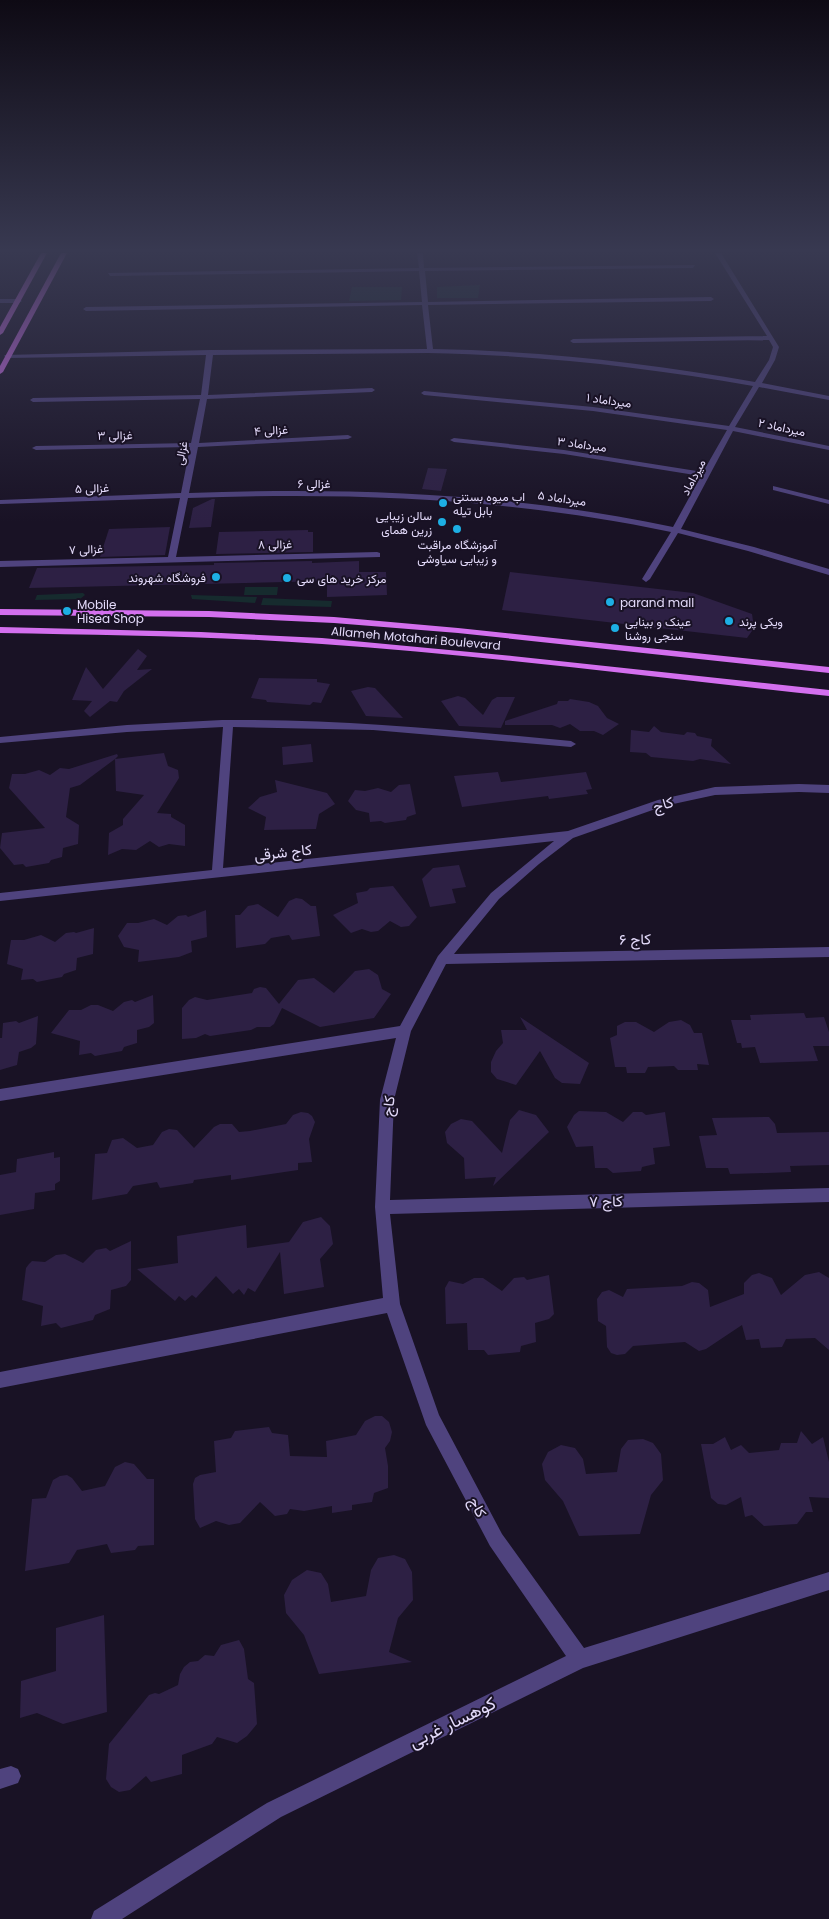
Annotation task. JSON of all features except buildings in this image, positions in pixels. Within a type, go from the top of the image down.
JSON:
[{"type":"main road","points":[[0,372],[15,343]]},
{"type":"main road","name":"Allameh Motahari Boulevard","points":[[0,612],[210,614],[334,620],[456,630],[829,670]]},
{"type":"main road","name":"Allameh Motahari Boulevard","points":[[0,630],[192,634],[320,641],[829,693]]},
{"type":"street","points":[[429,343],[430,351]]},
{"type":"street","name":"میرداماد","points":[[646,579],[707,475],[731,428],[772,360],[776,347],[774,343]]},
{"type":"street","points":[[8,356],[210,352],[430,351],[528,355],[604,361],[684,371],[829,398]]},
{"type":"street","name":"غزالی","points":[[172,558],[204,397],[210,352]]},
{"type":"street","points":[[33,400],[204,397],[372,390]]},
{"type":"street","name":"میرداماد ۱","points":[[424,393],[543,403],[731,428]]},
{"type":"street","name":"میرداماد ۲","points":[[731,428],[829,448]]},
{"type":"street","name":"غزالی ۴","points":[[194,445],[348,437]]},
{"type":"street","name":"میرداماد ۳","points":[[454,440],[564,452],[707,475]]},
{"type":"street","name":"غزالی ۳","points":[[36,448],[194,445]]},
{"type":"street","points":[[776,488],[829,502]]},
{"type":"street","name":"غزالی ۶","points":[[184,497],[324,494],[443,498]]},
{"type":"street","name":"غزالی ۵","points":[[0,502],[184,497]]},
{"type":"street","name":"میرداماد ۵","points":[[443,498],[512,503],[574,511],[676,530],[746,546],[829,572]]},
{"type":"street","name":"غزالی ۸","points":[[172,558],[378,555]]},
{"type":"street","name":"غزالی ۷","points":[[0,564],[172,558]]},
{"type":"street","points":[[217,874],[228,724]]},
{"type":"street","points":[[0,740],[118,728],[228,724],[404,728],[571,744]]},
{"type":"street","name":"کاج","points":[[580,1659],[496,1540],[432,1419],[392,1304],[382,1207],[387,1100],[404,1031],[442,960],[495,896],[534,861],[569,835],[662,803],[715,791],[799,788],[829,789]]},
{"type":"street","name":"کاج شرقی","points":[[0,897],[569,835]]},
{"type":"street","name":"کاج ۶","points":[[442,960],[829,952]]},
{"type":"street","points":[[0,1095],[404,1031]]},
{"type":"street","name":"کاج ۷","points":[[382,1207],[829,1196]]},
{"type":"street","points":[[0,1380],[392,1304]]},
{"type":"street","name":"کوهسار غربی","points":[[102,1919],[274,1810],[580,1659],[829,1581]]},
{"type":"green space","points":[[245,587],[278,587],[277,595],[244,595]]},
{"type":"green space","points":[[83,593],[85,595],[80,599],[35,600],[37,595]]},
{"type":"green space","points":[[191,595],[257,597],[255,603],[192,599]]},
{"type":"green space","points":[[263,598],[332,601],[331,607],[261,605]]},
{"type":"place","name":"اب میوه بستنی بابل تیله","points":[[443,503]]},
{"type":"place","name":"سالن زیبایی زرین همای","points":[[442,522]]},
{"type":"place","name":"آموزشگاه مراقبت و زیبایی سیاوشی","points":[[457,529]]},
{"type":"place","name":"فروشگاه شهروند","points":[[216,577]]},
{"type":"place","name":"مرکز خرید های سی","points":[[287,578]]},
{"type":"place","name":"parand mall","points":[[610,602]]},
{"type":"place","name":"Mobile Hisea Shop","points":[[67,611]]},
{"type":"place","name":"ویکی پرند","points":[[729,621]]},
{"type":"place","name":"عینک و بینایی سنجی روشنا","points":[[615,628]]}]
